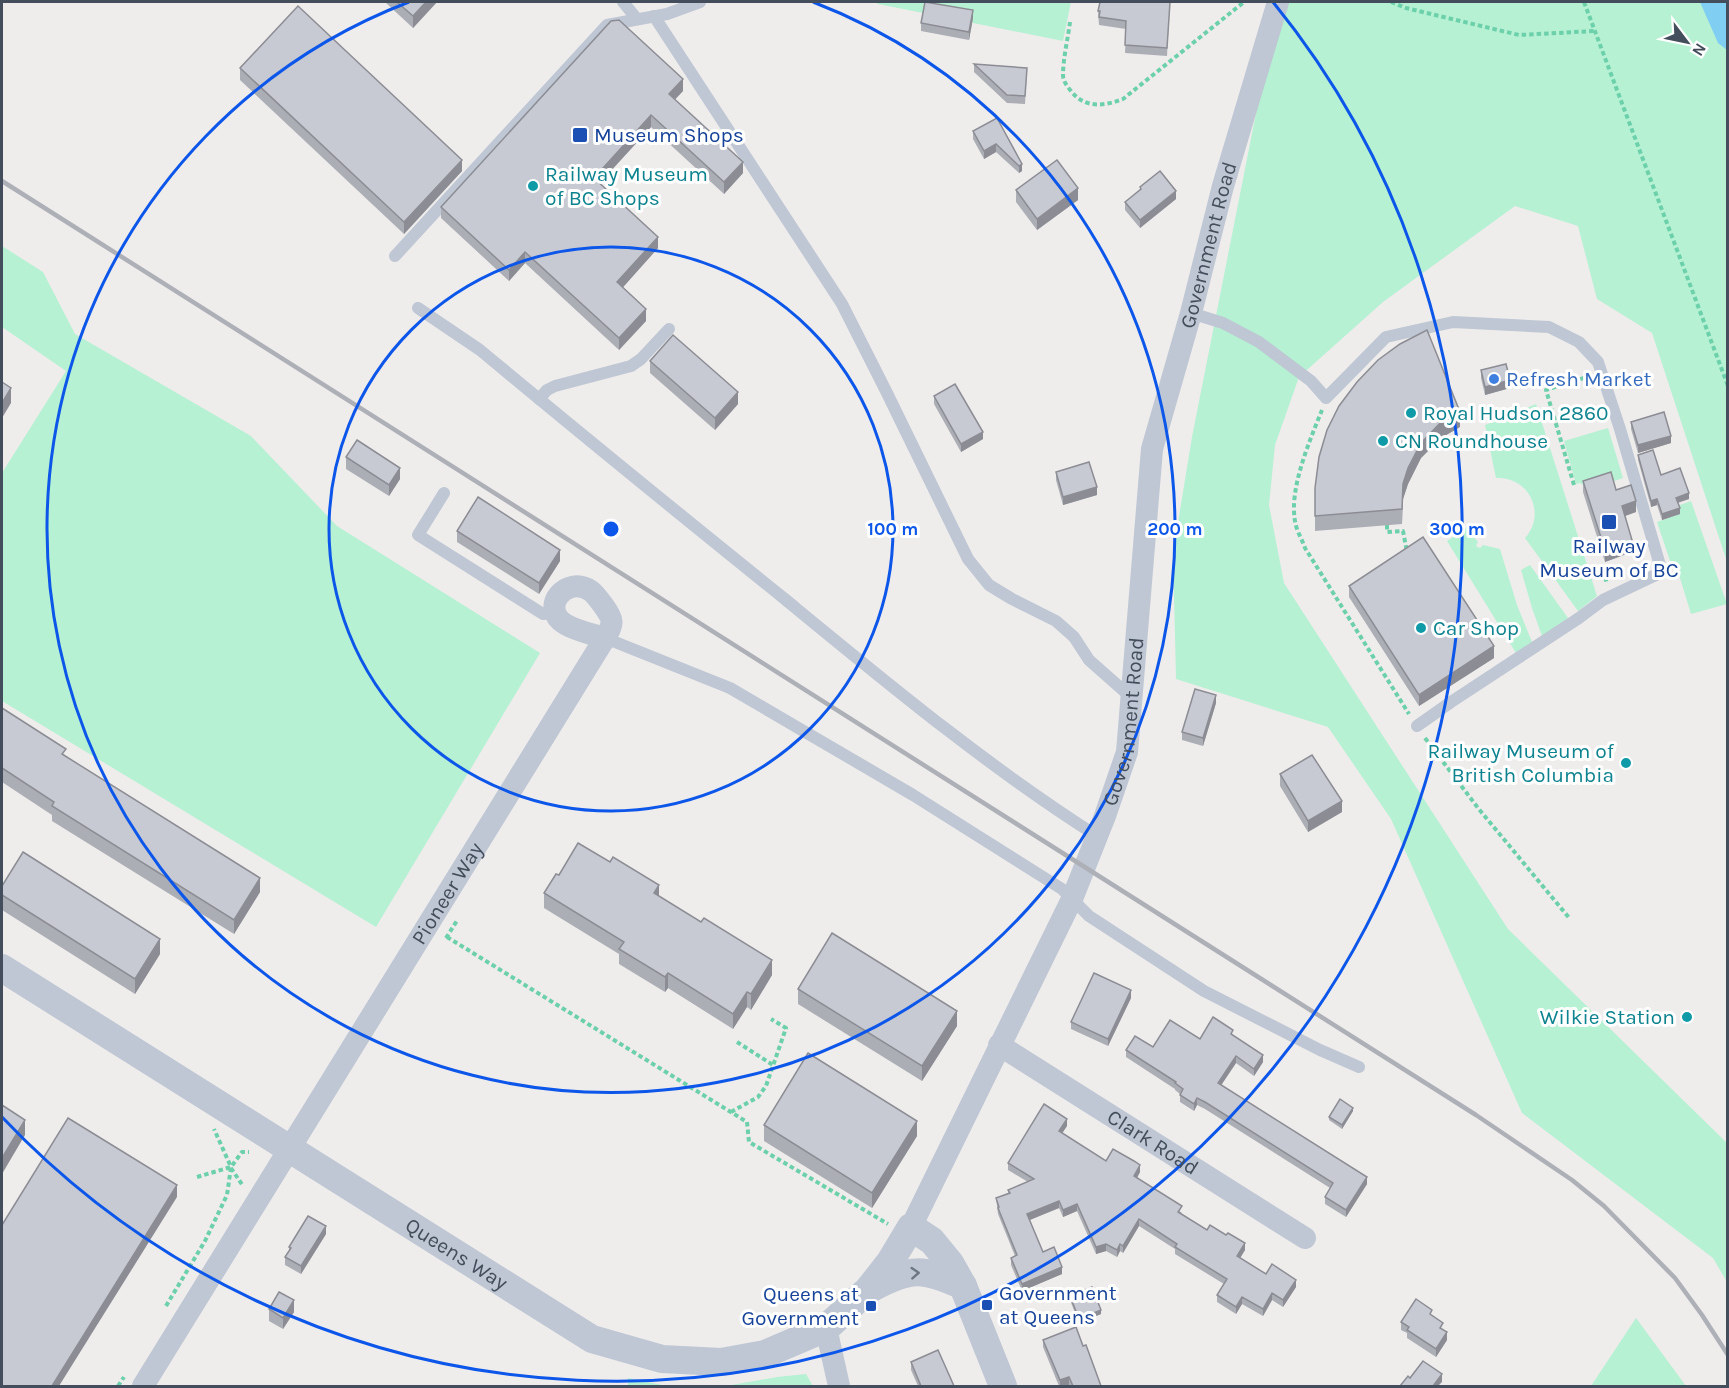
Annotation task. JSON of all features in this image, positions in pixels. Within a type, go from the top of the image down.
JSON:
[{"type":"street","name":"Government Road","points":[[902,1222],[999,1045],[1072,899],[1127,753],[1152,449],[1191,313],[1223,186],[1278,2]]},
{"type":"street","name":"Pioneer Way","points":[[142,1386],[611,627],[610,615],[590,590],[582,587],[566,589],[558,595],[555,612]]},
{"type":"street","points":[[555,612],[558,619],[566,625],[605,638]]},
{"type":"street","name":"Queens Way","points":[[2,968],[592,1339],[662,1359],[721,1362],[765,1354],[826,1328],[868,1290],[890,1262],[902,1222]]},
{"type":"street","name":"Clark Road","points":[[999,1045],[1305,1238]]},
{"type":"street","points":[[902,1222],[939,1248],[950,1263],[963,1286],[1004,1386]]},
{"type":"street","points":[[868,1290],[894,1276],[919,1271],[941,1276],[963,1286]]},
{"type":"street","points":[[826,1328],[838,1386]]},
{"type":"lane","points":[[622,2],[637,19]]},
{"type":"lane","points":[[395,256],[607,25],[667,14],[700,2]]},
{"type":"lane","points":[[654,16],[842,304],[968,559],[989,585],[1056,621],[1074,637],[1089,660],[1132,698]]},
{"type":"lane","points":[[418,309],[480,350],[856,658],[984,759],[1045,803],[1097,836]]},
{"type":"lane","points":[[1191,313],[1223,323],[1259,342],[1311,381],[1326,398],[1386,337],[1453,322],[1549,327],[1579,342],[1598,362],[1662,572],[1603,600],[1417,726]]},
{"type":"lane","points":[[539,399],[555,386],[631,366],[641,359],[669,328]]},
{"type":"lane","points":[[444,493],[418,535],[543,614],[555,612]]},
{"type":"lane","points":[[605,638],[730,688],[913,795],[1062,889],[1089,916],[1204,991],[1320,1050],[1359,1067]]},
{"type":"path","points":[[1070,22],[1063,76],[1066,85],[1077,98],[1092,105],[1109,104],[1123,99],[1244,2]]},
{"type":"path","points":[[1391,2],[1406,8],[1520,35],[1595,31]]},
{"type":"path","points":[[1584,2],[1728,386]]},
{"type":"path","points":[[1574,485],[1546,390],[1602,373]]},
{"type":"path","points":[[1326,398],[1302,461],[1294,504],[1295,521],[1305,548],[1417,726],[1478,808],[1570,919]]},
{"type":"path","points":[[1388,525],[1387,532],[1404,531],[1409,558]]},
{"type":"path","points":[[447,937],[747,1122],[749,1142],[889,1224],[902,1222]]},
{"type":"path","points":[[731,1112],[758,1097],[766,1086],[786,1028],[771,1019]]},
{"type":"path","points":[[736,1042],[773,1065]]},
{"type":"path","points":[[164,1309],[210,1232],[226,1195],[231,1167],[214,1129],[221,1105]]},
{"type":"path","points":[[196,1177],[231,1167]]},
{"type":"path","points":[[118,1386],[129,1367]]},
{"type":"green space","points":[[876,2],[1071,2],[1063,41]]},
{"type":"green space","points":[[1278,2],[1727,2],[1727,562],[1652,333],[1597,299],[1578,226],[1515,206],[1383,302],[1299,377],[1275,445],[1269,505],[1284,583],[1508,929],[1727,1143],[1727,1282],[1713,1258],[1522,1113],[1391,819],[1328,727],[1176,679],[1173,553],[1192,437]]},
{"type":"green space","points":[[2,246],[43,272],[75,334],[251,436],[337,526],[540,653],[376,927],[2,701],[2,473],[66,371],[2,327]]},
{"type":"green space","points":[[1536,404],[1597,596],[1578,611],[1525,538],[1534,518],[1531,498],[1518,483],[1496,478],[1485,425]]},
{"type":"green space","points":[[1608,428],[1623,478],[1590,487],[1580,483],[1576,484],[1564,441]]},
{"type":"green space","points":[[1691,501],[1727,604],[1691,614],[1676,565],[1672,567],[1657,522],[1680,514],[1677,506]]},
{"type":"green space","points":[[1467,527],[1478,542],[1476,546],[1480,548],[1483,545],[1500,549],[1517,605],[1532,642],[1516,653],[1447,541]]},
{"type":"green space","points":[[1530,565],[1568,618],[1542,636],[1521,570]]},
{"type":"green space","points":[[1636,1318],[1686,1386],[1591,1386]]},
{"type":"green space","points":[[806,1374],[813,1386],[726,1386],[777,1377]]},
{"type":"green space","points":[[628,1378],[667,1386],[628,1386]]},
{"type":"water","points":[[1700,2],[1727,2],[1727,50],[1718,43]]},
{"type":"building","points":[[397,2],[426,2],[413,16]]},
{"type":"building","points":[[925,2],[973,10],[969,32],[921,23]]},
{"type":"building","points":[[1100,2],[1170,2],[1167,48],[1125,45],[1126,21],[1099,17]]},
{"type":"building","points":[[298,6],[462,160],[404,222],[240,68]]},
{"type":"building","name":"Railway Museum of BC Shops","points":[[619,20],[683,79],[669,94],[743,162],[724,182],[651,115],[594,178],[658,237],[617,282],[646,309],[619,338],[525,252],[509,270],[441,207],[611,21]]},
{"type":"building","points":[[974,64],[1027,68],[1025,96],[1007,95]]},
{"type":"building","points":[[997,118],[1022,164],[1019,166],[996,144],[984,151],[973,131]]},
{"type":"building","points":[[1057,160],[1078,188],[1037,219],[1016,190]]},
{"type":"building","points":[[1160,171],[1176,191],[1140,220],[1125,202]]},
{"type":"building","name":"CN Roundhouse","points":[[1427,330],[1460,412],[1441,422],[1421,443],[1408,468],[1403,484],[1402,509],[1315,516],[1315,488],[1319,457],[1327,430],[1339,406],[1378,360],[1400,344]]},
{"type":"building","points":[[673,335],[738,392],[715,418],[650,361]]},
{"type":"building","points":[[1506,364],[1510,380],[1485,387],[1481,370]]},
{"type":"building","points":[[2,382],[11,388],[2,403]]},
{"type":"building","points":[[955,384],[983,432],[961,444],[934,396]]},
{"type":"building","points":[[1664,412],[1671,436],[1638,445],[1631,422]]},
{"type":"building","points":[[357,440],[400,468],[389,485],[346,457]]},
{"type":"building","points":[[1653,450],[1661,475],[1680,468],[1689,493],[1676,498],[1680,508],[1662,514],[1657,499],[1651,501],[1638,455]]},
{"type":"building","points":[[1089,462],[1097,487],[1063,497],[1056,472]]},
{"type":"building","points":[[1611,472],[1616,490],[1631,485],[1636,501],[1622,506],[1632,540],[1605,550],[1583,481]]},
{"type":"building","points":[[478,497],[560,550],[539,583],[457,531]]},
{"type":"building","name":"Car Shop","points":[[1423,537],[1494,646],[1419,695],[1349,586]]},
{"type":"building","points":[[1195,689],[1216,695],[1203,738],[1182,732]]},
{"type":"building","points":[[2,708],[66,749],[62,754],[260,878],[234,920],[52,806],[54,802],[2,768]]},
{"type":"building","points":[[1312,755],[1342,801],[1308,821],[1280,774]]},
{"type":"building","points":[[578,843],[610,862],[613,857],[659,885],[654,893],[701,922],[704,918],[772,960],[751,994],[747,992],[733,1014],[668,973],[665,977],[619,949],[624,942],[544,893],[556,874],[559,875]]},
{"type":"building","points":[[23,852],[160,939],[135,979],[2,895],[2,886]]},
{"type":"building","points":[[832,933],[957,1011],[922,1066],[798,989]]},
{"type":"building","points":[[1094,973],[1131,990],[1108,1039],[1071,1022]]},
{"type":"building","points":[[1213,1017],[1233,1030],[1231,1034],[1263,1055],[1254,1069],[1236,1056],[1218,1083],[1367,1177],[1346,1210],[1325,1197],[1333,1183],[1205,1102],[1197,1098],[1194,1104],[1180,1095],[1183,1089],[1176,1082],[1126,1050],[1135,1036],[1153,1047],[1170,1020],[1200,1039]]},
{"type":"building","points":[[808,1053],[917,1121],[872,1193],[764,1125]]},
{"type":"building","points":[[1340,1099],[1353,1108],[1342,1125],[1329,1117]]},
{"type":"building","points":[[1044,1104],[1067,1119],[1059,1131],[1106,1161],[1113,1149],[1134,1161],[1140,1165],[1134,1176],[1182,1206],[1178,1212],[1207,1230],[1210,1225],[1245,1243],[1237,1256],[1266,1274],[1272,1264],[1296,1280],[1283,1300],[1272,1293],[1263,1309],[1242,1297],[1236,1307],[1217,1295],[1227,1279],[1175,1247],[1177,1244],[1139,1219],[1123,1246],[1120,1244],[1117,1250],[1106,1244],[1096,1247],[1077,1204],[1063,1210],[1059,1201],[1027,1214],[1043,1252],[1054,1247],[1062,1267],[1022,1284],[1011,1258],[1017,1255],[996,1198],[1034,1179],[1008,1163]]},
{"type":"building","points":[[2,1105],[25,1120],[2,1158]]},
{"type":"building","points":[[68,1118],[177,1185],[52,1386],[2,1386],[2,1225]]},
{"type":"building","points":[[308,1216],[326,1226],[301,1266],[285,1257]]},
{"type":"building","points":[[1092,1287],[1101,1310],[1079,1319],[1070,1296]]},
{"type":"building","points":[[279,1292],[294,1300],[283,1318],[269,1309]]},
{"type":"building","points":[[1416,1299],[1432,1310],[1430,1314],[1443,1323],[1440,1328],[1447,1332],[1436,1349],[1407,1330],[1409,1327],[1401,1322]]},
{"type":"building","points":[[1076,1327],[1083,1346],[1086,1345],[1101,1386],[1073,1386],[1069,1377],[1060,1380],[1043,1340]]},
{"type":"building","points":[[938,1350],[954,1386],[921,1386],[911,1362]]},
{"type":"building","points":[[1423,1361],[1442,1374],[1433,1386],[1400,1386],[1408,1376],[1410,1378]]},
{"type":"railway","points":[[2,181],[1476,1115],[1572,1180],[1604,1206],[1675,1278],[1728,1355]]},
{"type":"place","name":"Museum Shops","points":[[580,135]]},
{"type":"place","name":"Railway Museum of BC Shops","points":[[533,186]]},
{"type":"place","name":"Refresh Market","points":[[1494,379]]},
{"type":"place","name":"Royal Hudson 2860","points":[[1411,413]]},
{"type":"place","name":"CN Roundhouse","points":[[1383,441]]},
{"type":"place","name":"Railway Museum of BC","points":[[1609,522]]},
{"type":"place","name":"Car Shop","points":[[1421,628]]},
{"type":"place","name":"Railway Museum of British Columbia","points":[[1626,763]]},
{"type":"place","name":"Wilkie Station","points":[[1687,1017]]},
{"type":"place","name":"Government at Queens","points":[[987,1305]]},
{"type":"place","name":"Queens at Government","points":[[871,1306]]}]
